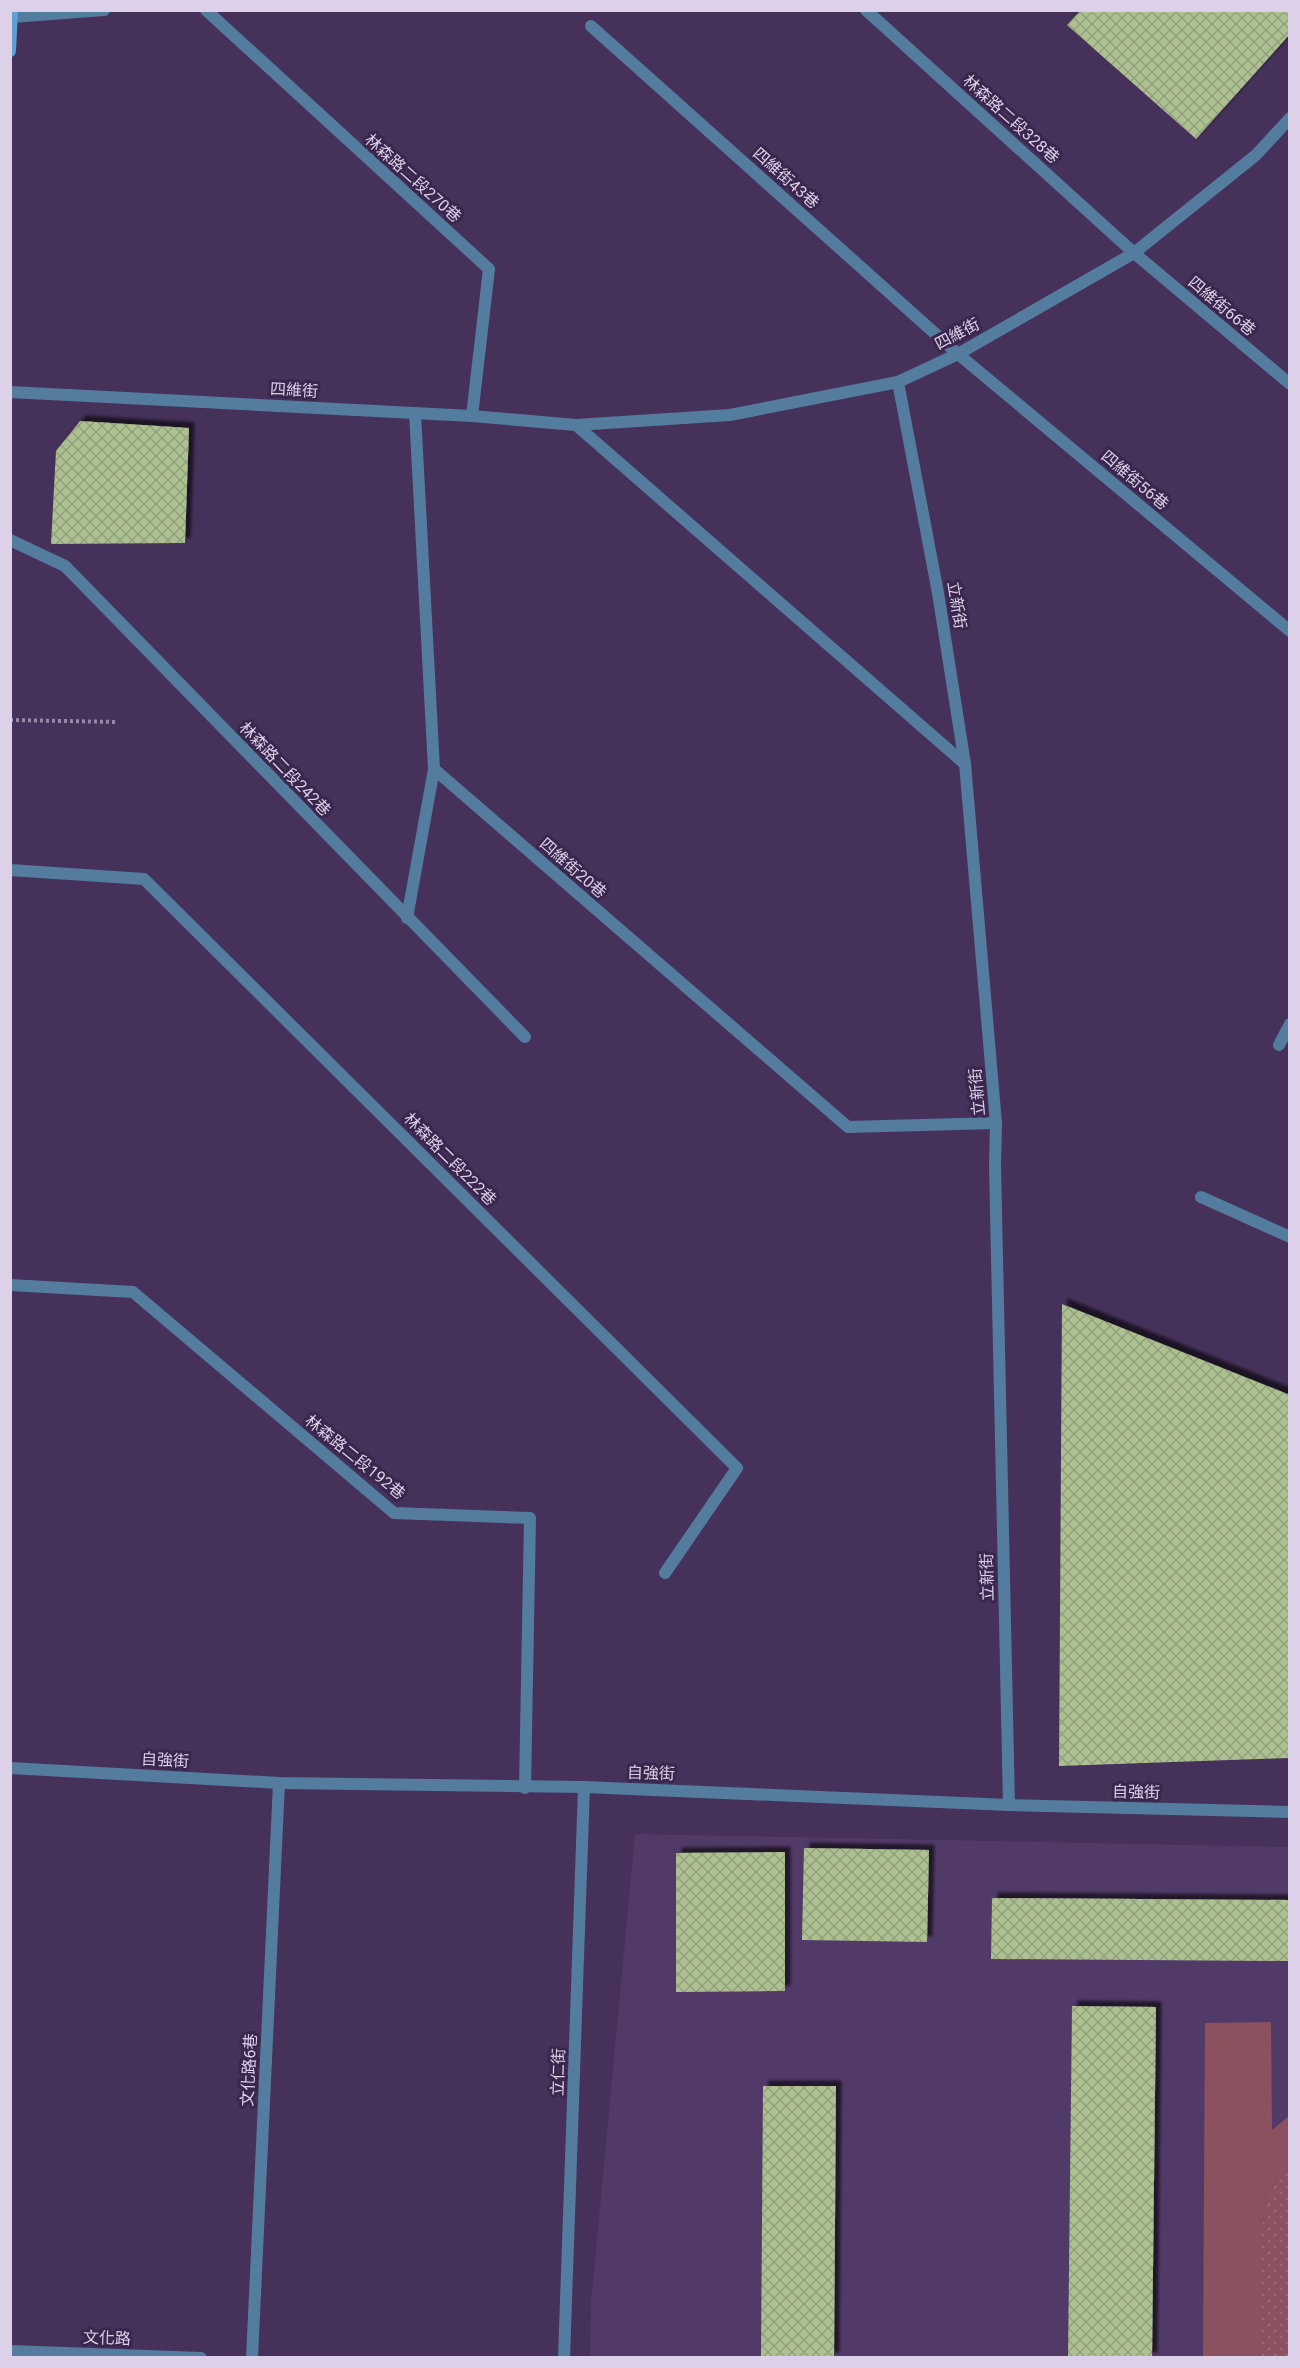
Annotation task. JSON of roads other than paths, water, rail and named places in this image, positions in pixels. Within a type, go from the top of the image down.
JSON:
[{"type":"main road","points":[[10,51],[11,15]]},
{"type":"street","points":[[11,15],[104,10]]},
{"type":"street","name":"林森路二段270巷","points":[[206,10],[489,270],[472,416]]},
{"type":"street","name":"林森路二段328巷","points":[[866,10],[1134,253]]},
{"type":"street","name":"四維街43巷","points":[[591,26],[958,354]]},
{"type":"street","name":"四維街","points":[[10,392],[472,416],[576,425],[730,415],[898,382],[958,354],[1134,253],[1256,155],[1290,118]]},
{"type":"street","name":"四維街66巷","points":[[1134,253],[1290,384]]},
{"type":"street","name":"四維街56巷","points":[[958,354],[1290,631]]},
{"type":"street","name":"立新街","points":[[898,382],[939,593],[965,764],[996,1123],[995,1166],[1009,1806]]},
{"type":"street","points":[[407,918],[434,769],[415,413]]},
{"type":"street","points":[[576,425],[965,764]]},
{"type":"street","name":"林森路二段242巷","points":[[10,540],[65,566],[525,1037]]},
{"type":"street","name":"四維街20巷","points":[[434,769],[848,1127],[996,1123]]},
{"type":"street","name":"林森路二段222巷","points":[[10,870],[144,879],[737,1468],[665,1574]]},
{"type":"street","points":[[1279,1045],[1290,1024]]},
{"type":"street","points":[[1201,1197],[1290,1237]]},
{"type":"street","name":"林森路二段192巷","points":[[10,1285],[133,1292],[394,1513],[530,1518],[525,1788]]},
{"type":"street","name":"自強街","points":[[10,1768],[279,1783],[584,1787],[1009,1806],[1290,1812]]},
{"type":"street","name":"文化路6巷","points":[[252,2358],[279,1783]]},
{"type":"street","name":"立仁街","points":[[564,2358],[584,1787]]},
{"type":"street","name":"文化路","points":[[10,2351],[201,2358]]}]
